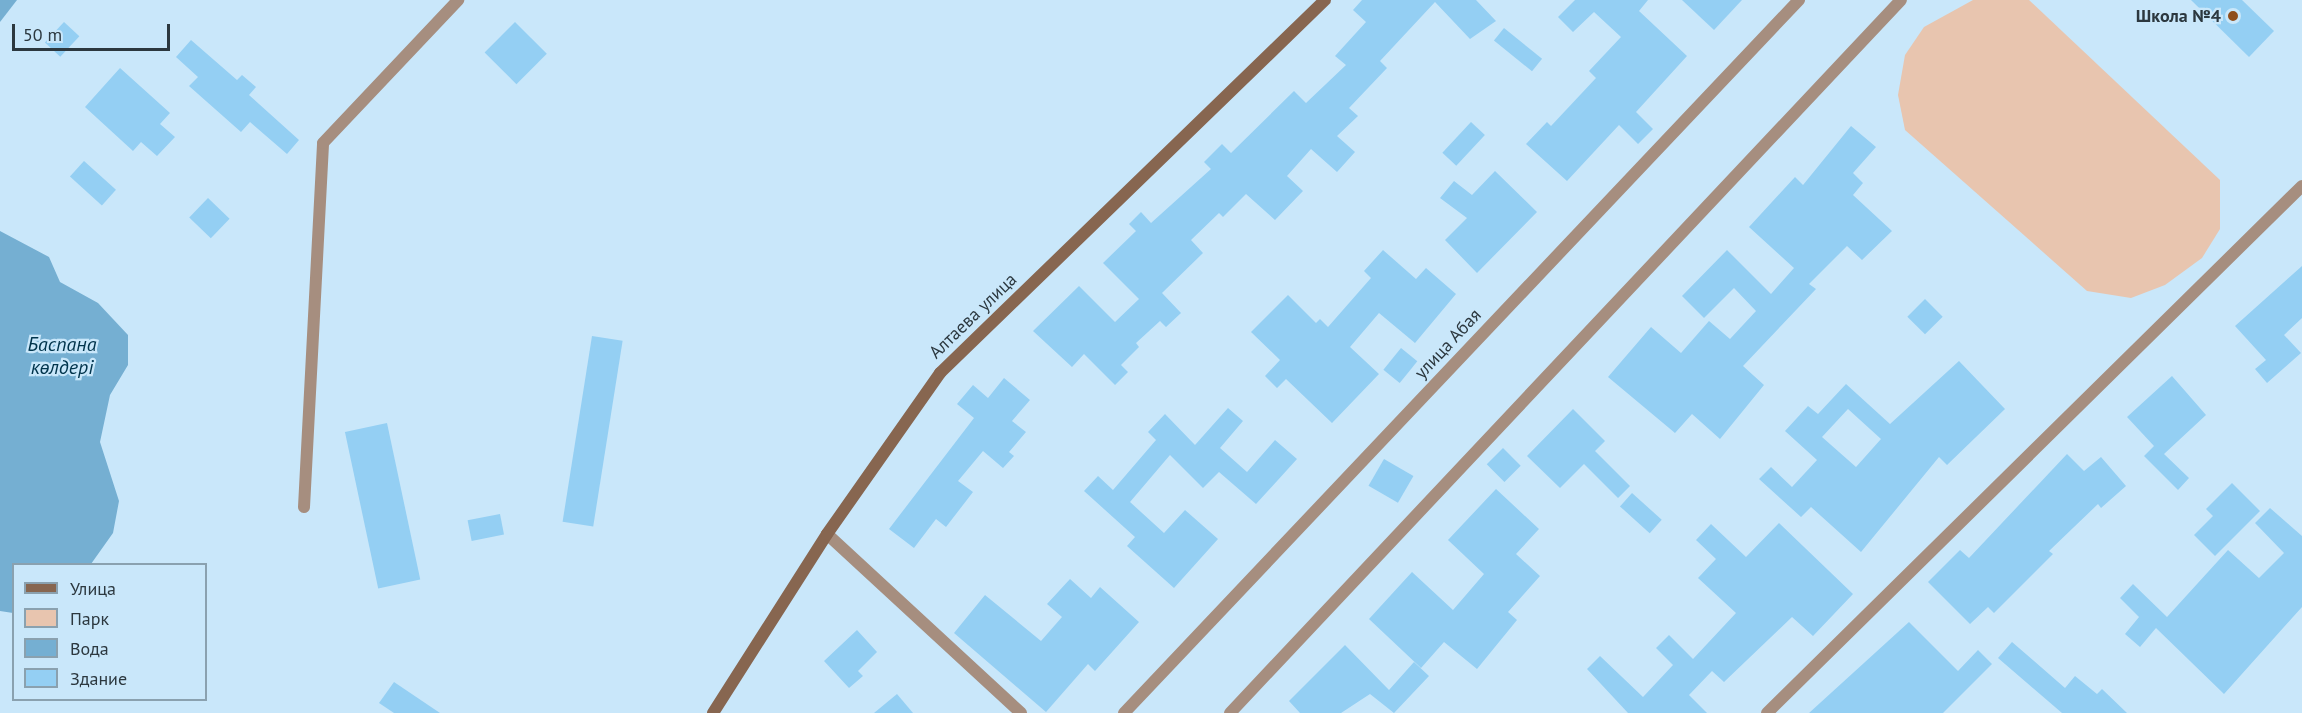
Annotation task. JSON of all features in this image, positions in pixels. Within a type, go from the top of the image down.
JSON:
[{"type":"main road","name":"Алтаева улица","points":[[713,713],[827,534],[940,373],[1325,0]]},
{"type":"street","points":[[304,507],[323,143],[458,0]]},
{"type":"street","name":"улица Абая","points":[[1124,713],[1798,0]]},
{"type":"street","points":[[1230,713],[1901,0]]},
{"type":"street","points":[[1767,713],[2302,186]]},
{"type":"street","points":[[827,534],[1021,713]]},
{"type":"green space","points":[[1973,0],[2029,0],[2220,180],[2220,229],[2202,258],[2165,285],[2131,298],[2087,291],[1905,130],[1898,95],[1905,55],[1924,27]]},
{"type":"water","points":[[0,0],[17,0],[0,22]]},
{"type":"water","name":"Баспана көлдері","points":[[0,231],[49,257],[60,282],[98,303],[128,335],[128,365],[110,395],[100,442],[119,501],[113,533],[92,563],[12,563],[12,613],[0,611]]},
{"type":"building","points":[[1362,0],[1476,0],[1496,21],[1470,39],[1435,2],[1380,61],[1387,68],[1349,108],[1358,116],[1337,136],[1355,152],[1337,172],[1311,149],[1287,176],[1303,191],[1275,220],[1246,194],[1223,217],[1219,213],[1191,240],[1203,253],[1162,293],[1181,313],[1166,327],[1160,321],[1136,343],[1139,347],[1121,365],[1128,372],[1115,385],[1084,354],[1072,367],[1033,331],[1079,286],[1115,322],[1139,299],[1103,263],[1136,231],[1129,224],[1141,212],[1151,223],[1211,169],[1204,162],[1222,144],[1231,153],[1294,91],[1306,103],[1346,65],[1335,56],[1366,22],[1353,10]]},
{"type":"building","points":[[1575,0],[1648,0],[1639,11],[1687,56],[1636,112],[1653,129],[1638,144],[1619,125],[1567,181],[1526,144],[1547,122],[1551,126],[1596,78],[1589,71],[1621,37],[1594,12],[1573,32],[1558,17]]},
{"type":"building","points":[[1682,0],[1742,0],[1714,30]]},
{"type":"building","name":"Школа №4","points":[[2191,0],[2242,0],[2274,31],[2249,57]]},
{"type":"building","points":[[64,22],[79,36],[60,57],[45,42]]},
{"type":"building","points":[[515,22],[547,54],[516,84],[485,52]]},
{"type":"building","points":[[1504,28],[1542,59],[1532,71],[1494,40]]},
{"type":"building","points":[[191,40],[237,80],[242,75],[256,87],[249,95],[299,140],[287,154],[250,122],[241,132],[189,86],[198,77],[176,57]]},
{"type":"building","points":[[120,68],[170,113],[160,124],[175,137],[157,156],[141,142],[133,151],[85,107]]},
{"type":"building","points":[[1471,122],[1485,135],[1456,166],[1442,153]]},
{"type":"building","points":[[1851,126],[1876,147],[1853,173],[1863,183],[1853,195],[1892,231],[1862,260],[1847,246],[1809,284],[1816,289],[1743,366],[1764,385],[1720,439],[1692,414],[1675,433],[1608,377],[1651,327],[1681,353],[1709,321],[1730,339],[1756,311],[1734,288],[1704,318],[1682,296],[1727,250],[1771,294],[1794,268],[1749,227],[1795,177],[1803,185]]},
{"type":"building","points":[[84,161],[116,190],[102,205],[70,177]]},
{"type":"building","points":[[1495,171],[1537,212],[1477,273],[1445,240],[1467,218],[1440,198],[1454,181],[1472,195]]},
{"type":"building","points":[[208,198],[230,219],[211,238],[189,217]]},
{"type":"building","points":[[1383,250],[1416,279],[1426,268],[1456,294],[1415,343],[1379,313],[1350,347],[1379,374],[1332,423],[1286,379],[1277,388],[1265,376],[1280,360],[1251,332],[1288,295],[1316,323],[1320,319],[1328,327],[1371,278],[1364,271]]},
{"type":"building","points":[[2302,266],[2302,318],[2284,335],[2301,353],[2267,383],[2255,369],[2266,360],[2235,326]]},
{"type":"building","points":[[1925,299],[1943,317],[1925,334],[1907,317]]},
{"type":"building","points":[[592,336],[623,341],[593,527],[563,522]]},
{"type":"building","points":[[1401,348],[1417,361],[1400,383],[1383,370]]},
{"type":"building","points":[[1959,361],[2005,409],[1947,465],[1939,457],[1861,552],[1811,507],[1801,517],[1759,479],[1771,467],[1792,487],[1817,460],[1785,431],[1808,406],[1818,414],[1846,384],[1890,424]],"holes":[[[1848,409],[1881,439],[1856,467],[1822,437]]]},
{"type":"building","points":[[2172,376],[2206,415],[2164,454],[2189,478],[2178,490],[2144,456],[2154,446],[2127,417]]},
{"type":"building","points":[[1004,378],[1030,400],[1012,421],[1026,432],[1009,452],[1014,456],[1003,468],[983,451],[958,481],[973,492],[946,527],[936,519],[914,548],[889,529],[974,418],[957,404],[973,385],[988,398]]},
{"type":"building","points":[[1228,408],[1243,421],[1220,448],[1247,472],[1275,440],[1297,459],[1256,504],[1219,472],[1203,488],[1170,455],[1130,502],[1164,533],[1185,510],[1218,539],[1174,588],[1127,546],[1135,537],[1084,491],[1098,476],[1113,490],[1156,440],[1148,432],[1165,414],[1195,445]]},
{"type":"building","points":[[1573,409],[1605,441],[1595,451],[1630,486],[1618,498],[1584,464],[1560,488],[1527,456]]},
{"type":"building","points":[[387,423],[420,580],[378,588],[345,432]]},
{"type":"building","points":[[1503,448],[1521,466],[1504,482],[1487,464]]},
{"type":"building","points":[[2067,454],[2084,471],[2101,457],[2126,486],[2101,508],[2098,504],[2049,551],[2053,554],[1994,613],[1988,607],[1970,624],[1928,582],[1960,550],[1969,558]]},
{"type":"building","points":[[1384,459],[1413,476],[1398,503],[1368,486]]},
{"type":"building","points":[[2232,483],[2260,511],[2215,556],[2194,535],[2213,516],[2206,509]]},
{"type":"building","points":[[1496,489],[1539,529],[1516,554],[1540,576],[1508,612],[1517,620],[1477,669],[1444,642],[1421,668],[1369,619],[1412,572],[1453,610],[1484,574],[1448,540]]},
{"type":"building","points":[[1632,493],[1662,520],[1650,533],[1620,506]]},
{"type":"building","points":[[2270,508],[2302,536],[2302,607],[2224,694],[2156,628],[2140,647],[2125,634],[2139,617],[2120,598],[2133,584],[2167,617],[2228,550],[2259,578],[2284,553],[2255,523]]},
{"type":"building","points":[[500,514],[504,535],[472,541],[468,520]]},
{"type":"building","points":[[1779,523],[1853,594],[1813,636],[1792,617],[1724,682],[1712,671],[1689,695],[1707,713],[1628,713],[1587,669],[1600,656],[1643,697],[1673,665],[1656,648],[1669,635],[1693,659],[1736,613],[1698,578],[1716,559],[1696,540],[1711,524],[1746,557]]},
{"type":"building","points":[[1070,579],[1091,598],[1100,587],[1139,622],[1095,671],[1088,664],[1046,712],[954,633],[985,595],[1041,641],[1062,617],[1047,604]]},
{"type":"building","points":[[1909,622],[1958,671],[1978,650],[1992,664],[1943,713],[1809,713]]},
{"type":"building","points":[[857,630],[877,652],[858,671],[863,676],[849,688],[824,661]]},
{"type":"building","points":[[2012,642],[2065,688],[2075,676],[2097,694],[2102,689],[2127,713],[2062,713],[1998,658]]},
{"type":"building","points":[[1345,645],[1389,690],[1414,662],[1429,676],[1394,713],[1370,694],[1341,713],[1300,713],[1289,701]]},
{"type":"building","points":[[394,682],[440,713],[394,713],[379,703]]},
{"type":"building","points":[[897,694],[913,713],[874,713]]},
{"type":"place","name":"Школа №4","points":[[2233,16]]}]
